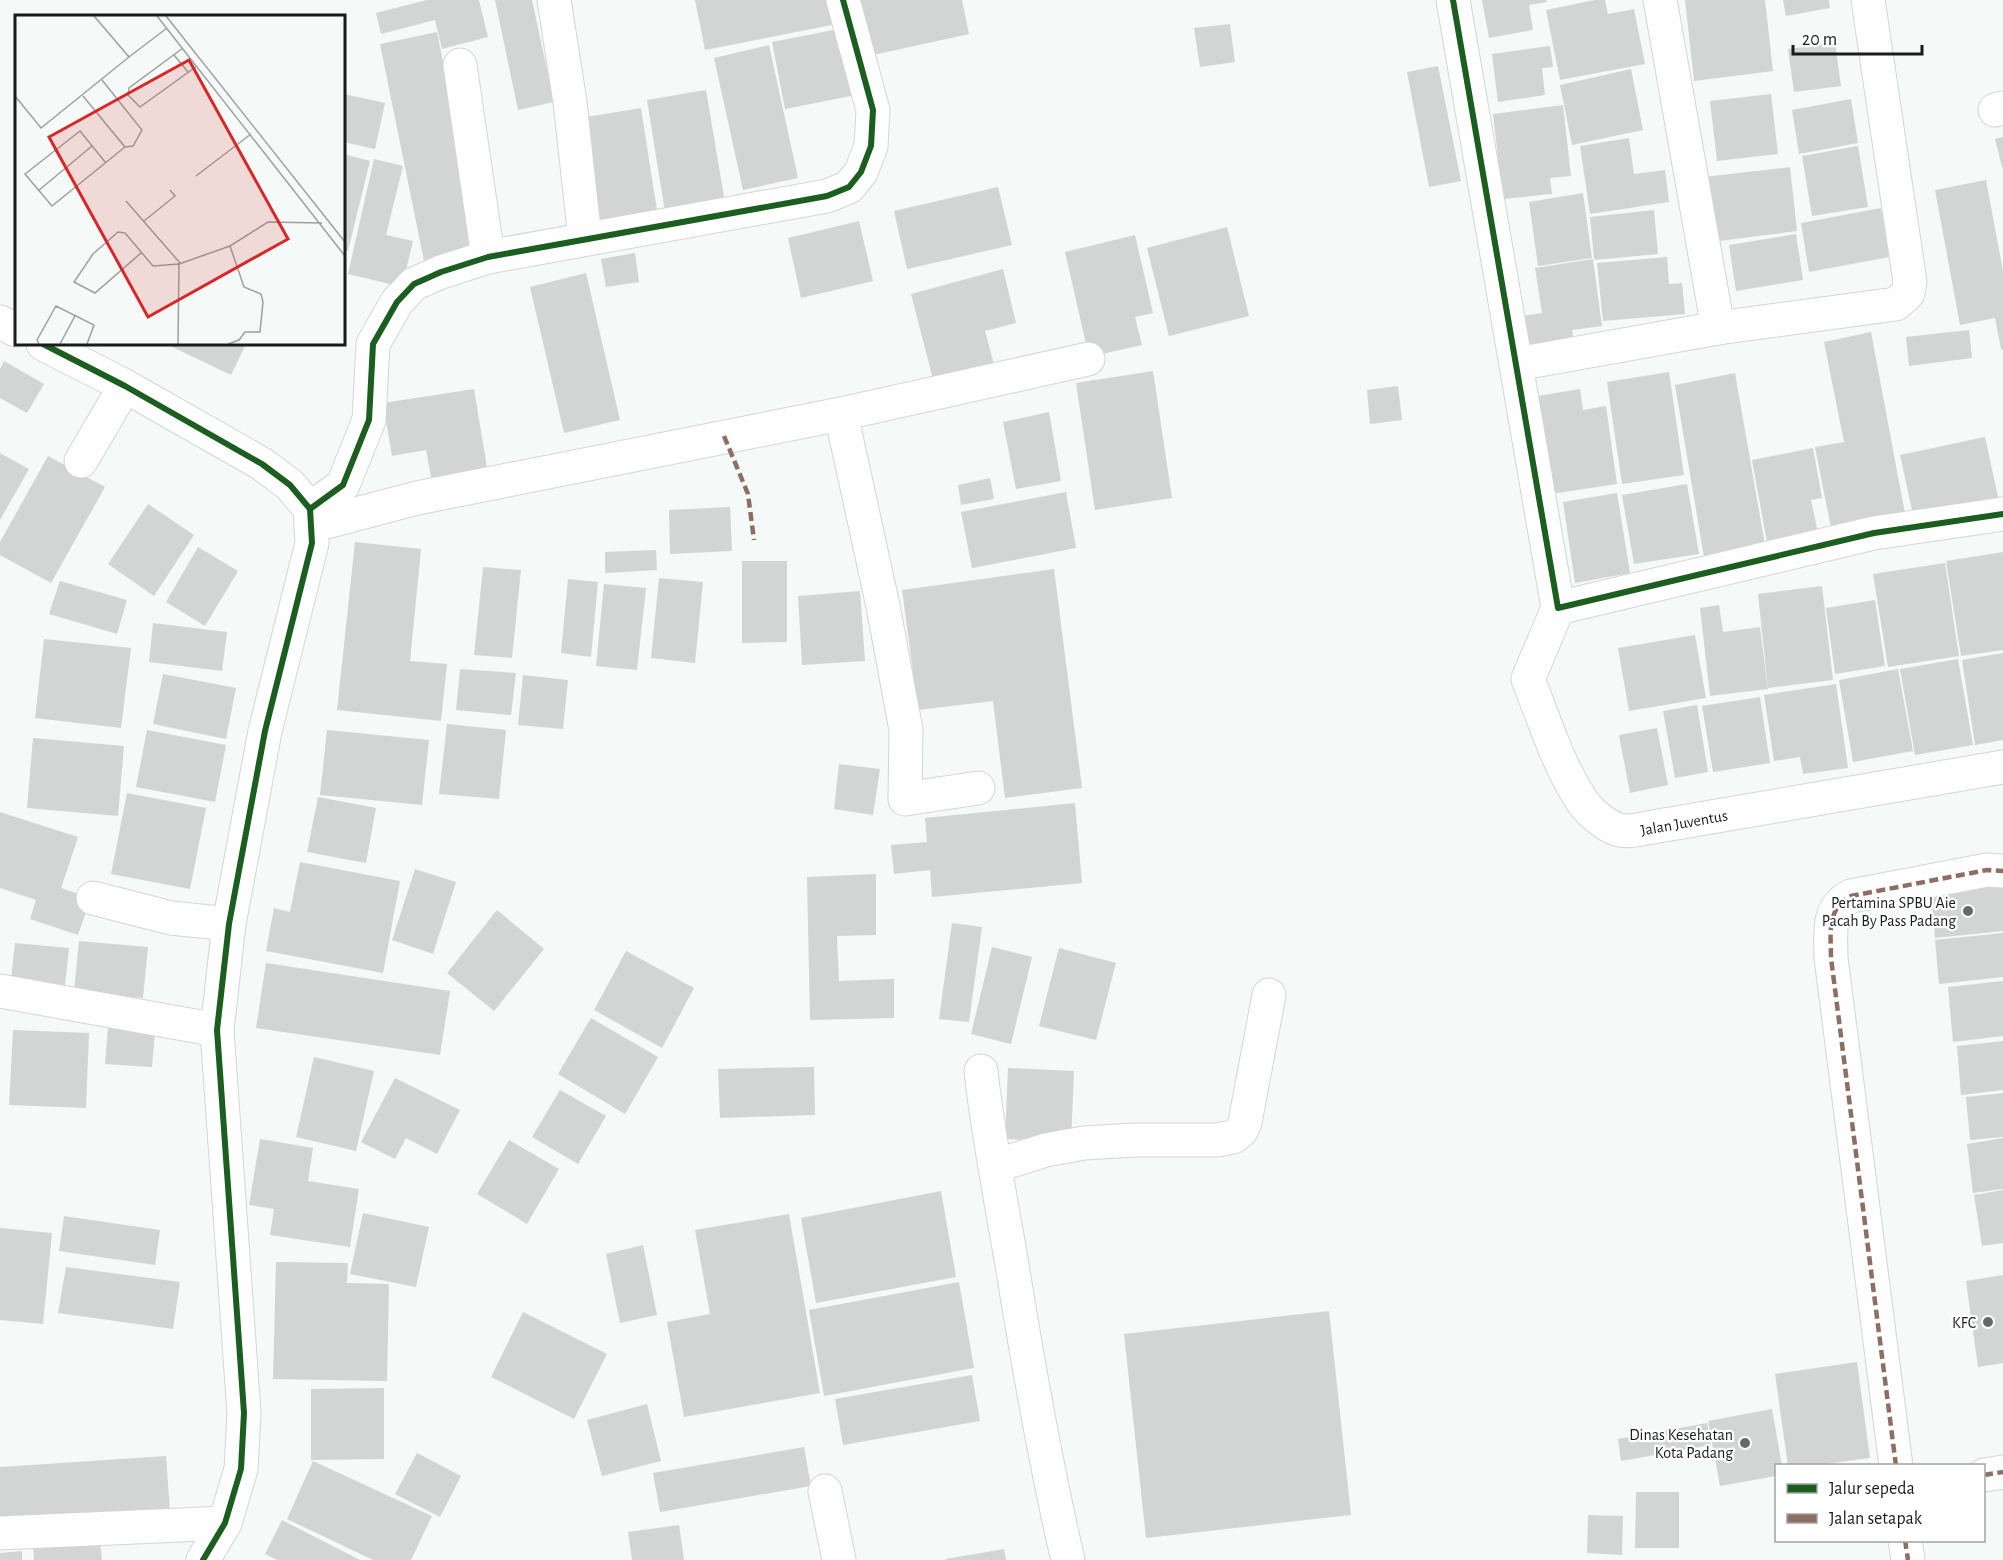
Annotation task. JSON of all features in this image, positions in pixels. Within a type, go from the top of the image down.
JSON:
[{"type":"street","points":[[554,0],[570,102],[585,239]]},
{"type":"street","points":[[311,518],[343,485],[369,420],[373,344],[397,302],[414,284],[441,272],[488,257],[827,196],[849,187],[861,172],[872,146],[873,110],[843,0]]},
{"type":"street","points":[[1454,0],[1558,608],[1874,533],[2003,514]]},
{"type":"street","points":[[1660,0],[1718,328]]},
{"type":"street","points":[[1517,364],[1718,328],[1896,304],[1908,293],[1910,282],[1868,0]]},
{"type":"street","points":[[460,65],[488,257]]},
{"type":"street","points":[[0,322],[15,330]]},
{"type":"street","points":[[45,345],[124,386],[262,464],[290,485],[311,518],[312,543],[265,731],[229,924],[217,1030],[244,1413],[241,1469],[225,1523],[203,1560]]},
{"type":"street","points":[[311,518],[841,414],[1088,359]]},
{"type":"street","points":[[81,461],[124,386]]},
{"type":"street","points":[[841,414],[884,606],[906,729],[905,799],[978,788]]},
{"type":"street","name":"Jalan Juventus","points":[[1558,608],[1528,679],[1557,751],[1581,801],[1602,821],[1618,830],[1630,831],[2003,767]]},
{"type":"street","points":[[1896,1464],[1831,958],[1831,924],[1842,900],[1851,896],[1987,870],[2003,871]]},
{"type":"street","points":[[93,898],[171,918],[229,924]]},
{"type":"street","points":[[0,991],[217,1030]]},
{"type":"street","points":[[995,1166],[1046,1150],[1084,1143],[1136,1140],[1217,1140],[1233,1137],[1241,1131],[1247,1116],[1269,995]]},
{"type":"street","points":[[981,1071],[987,1127],[1045,1456],[1068,1560]]},
{"type":"street","points":[[1985,1475],[2003,1472]]},
{"type":"street","points":[[825,1491],[839,1560]]},
{"type":"street","points":[[0,1533],[225,1523]]},
{"type":"street","points":[[1905,1542],[1908,1560]]},
{"type":"building","points":[[427,0],[479,0],[488,37],[442,49],[435,20],[381,34],[376,13]]},
{"type":"building","points":[[495,0],[532,0],[554,102],[518,110]]},
{"type":"building","points":[[695,0],[827,0],[832,25],[705,50]]},
{"type":"building","points":[[852,0],[962,0],[969,34],[864,57]]},
{"type":"building","points":[[1482,0],[1546,0],[1547,2],[1529,5],[1533,30],[1489,38]]},
{"type":"building","points":[[1605,0],[1608,14],[1634,9],[1645,64],[1560,80],[1546,10]]},
{"type":"building","points":[[1685,0],[1765,0],[1773,71],[1694,81]]},
{"type":"building","points":[[1783,0],[1829,0],[1830,8],[1786,16]]},
{"type":"building","points":[[1230,24],[1235,62],[1200,67],[1194,28]]},
{"type":"building","points":[[838,29],[851,96],[785,109],[772,42]]},
{"type":"building","points":[[437,32],[480,249],[424,261],[380,44]]},
{"type":"building","points":[[1835,43],[1841,86],[1794,92],[1788,49]]},
{"type":"building","points":[[769,45],[798,178],[743,190],[714,58]]},
{"type":"building","points":[[1550,46],[1553,67],[1542,68],[1545,95],[1498,102],[1492,54]]},
{"type":"building","points":[[1438,66],[1461,181],[1429,187],[1407,72]]},
{"type":"building","points":[[1631,69],[1643,130],[1572,145],[1560,85]]},
{"type":"building","points":[[706,90],[725,203],[665,212],[647,100]]},
{"type":"building","points":[[345,94],[385,103],[375,149],[345,142]]},
{"type":"building","points":[[1771,94],[1778,154],[1717,161],[1710,101]]},
{"type":"building","points":[[1851,99],[1858,143],[1799,154],[1792,110]]},
{"type":"building","points":[[1563,105],[1571,176],[1550,178],[1552,194],[1503,199],[1493,114]]},
{"type":"building","points":[[641,108],[658,217],[596,227],[580,118]]},
{"type":"building","points":[[2003,137],[2003,167],[2002,167],[1995,139]]},
{"type":"building","points":[[1629,138],[1634,174],[1665,170],[1669,202],[1590,214],[1580,146]]},
{"type":"building","points":[[1858,146],[1868,207],[1812,216],[1802,156]]},
{"type":"building","points":[[345,154],[370,161],[348,251],[345,250]]},
{"type":"building","points":[[374,159],[403,166],[386,235],[413,241],[402,287],[348,274]]},
{"type":"building","points":[[1790,167],[1797,231],[1712,242],[1704,177]]},
{"type":"building","points":[[1986,180],[2003,271],[2003,349],[2001,349],[1995,318],[1960,325],[1935,190]]},
{"type":"building","points":[[998,187],[1012,245],[907,269],[894,211]]},
{"type":"building","points":[[1583,193],[1592,258],[1538,266],[1529,202]]},
{"type":"building","points":[[1881,208],[1889,257],[1809,272],[1801,223]]},
{"type":"building","points":[[1654,210],[1658,254],[1595,260],[1590,217]]},
{"type":"building","points":[[859,221],[873,281],[801,298],[788,238]]},
{"type":"building","points":[[1227,227],[1249,316],[1169,336],[1147,248]]},
{"type":"building","points":[[1796,234],[1803,280],[1736,291],[1729,245]]},
{"type":"building","points":[[1135,235],[1153,313],[1135,317],[1142,345],[1089,357],[1065,252]]},
{"type":"building","points":[[635,253],[639,282],[606,287],[601,259]]},
{"type":"building","points":[[1667,257],[1669,284],[1682,283],[1685,314],[1603,321],[1597,263]]},
{"type":"building","points":[[1593,259],[1602,326],[1572,330],[1575,349],[1528,356],[1522,316],[1542,313],[1535,268]]},
{"type":"building","points":[[1003,269],[1016,323],[985,331],[995,368],[934,383],[911,294]]},
{"type":"building","points":[[586,273],[620,420],[564,433],[530,287]]},
{"type":"building","points":[[1969,330],[1972,358],[1909,366],[1906,337]]},
{"type":"building","points":[[1871,332],[1906,519],[1832,533],[1815,447],[1844,442],[1824,342]]},
{"type":"building","points":[[168,345],[246,345],[231,375]]},
{"type":"building","points":[[4,361],[44,384],[27,413],[0,398],[0,369]]},
{"type":"building","points":[[1153,371],[1172,498],[1095,510],[1076,383]]},
{"type":"building","points":[[1669,372],[1684,475],[1622,484],[1607,382]]},
{"type":"building","points":[[1735,373],[1765,545],[1704,557],[1675,385]]},
{"type":"building","points":[[1398,386],[1402,420],[1370,424],[1367,390]]},
{"type":"building","points":[[474,389],[488,473],[432,482],[426,450],[392,456],[383,403]]},
{"type":"building","points":[[1580,389],[1583,410],[1606,406],[1617,484],[1551,494],[1537,396]]},
{"type":"building","points":[[1049,412],[1061,481],[1016,489],[1003,422]]},
{"type":"building","points":[[1985,437],[2000,506],[1915,524],[1900,455]]},
{"type":"building","points":[[1813,448],[1822,498],[1811,500],[1819,538],[1768,548],[1752,460]]},
{"type":"building","points":[[0,453],[29,469],[0,520]]},
{"type":"building","points":[[48,456],[105,487],[51,583],[0,555],[0,542]]},
{"type":"building","points":[[990,478],[994,499],[961,505],[958,485]]},
{"type":"building","points":[[1687,484],[1699,554],[1634,564],[1622,495]]},
{"type":"building","points":[[1066,492],[1076,548],[972,568],[961,512]]},
{"type":"building","points":[[1617,493],[1630,573],[1575,583],[1563,502]]},
{"type":"building","points":[[148,504],[194,535],[154,596],[108,564]]},
{"type":"building","points":[[730,507],[732,551],[670,554],[669,510]]},
{"type":"building","points":[[355,542],[421,549],[410,661],[447,664],[441,721],[337,710]]},
{"type":"building","points":[[198,547],[238,571],[205,626],[166,602]]},
{"type":"building","points":[[656,550],[657,570],[605,573],[605,552]]},
{"type":"building","points":[[2003,552],[2003,650],[1961,656],[1946,561]]},
{"type":"building","points":[[742,561],[787,561],[787,642],[742,643]]},
{"type":"building","points":[[1945,563],[1959,656],[1888,667],[1873,574]]},
{"type":"building","points":[[483,567],[521,570],[512,658],[474,655]]},
{"type":"building","points":[[1054,569],[1082,788],[1005,798],[993,701],[918,710],[902,590]]},
{"type":"building","points":[[659,578],[703,582],[695,663],[651,658]]},
{"type":"building","points":[[568,579],[598,582],[591,657],[561,653]]},
{"type":"building","points":[[60,581],[127,600],[117,634],[49,614]]},
{"type":"building","points":[[604,584],[646,588],[637,670],[596,666]]},
{"type":"building","points":[[1822,586],[1833,680],[1768,688],[1758,594]]},
{"type":"building","points":[[860,591],[865,661],[802,665],[798,596]]},
{"type":"building","points":[[1875,600],[1885,666],[1835,674],[1826,608]]},
{"type":"building","points":[[1719,605],[1723,632],[1760,627],[1768,689],[1710,696],[1700,608]]},
{"type":"building","points":[[153,623],[227,632],[222,671],[149,662]]},
{"type":"building","points":[[1695,635],[1706,698],[1629,711],[1618,648]]},
{"type":"building","points":[[44,639],[131,648],[121,728],[35,718]]},
{"type":"building","points":[[2003,653],[2003,740],[1975,745],[1962,660]]},
{"type":"building","points":[[1958,659],[1973,745],[1915,755],[1900,669]]},
{"type":"building","points":[[460,669],[516,673],[511,715],[456,710]]},
{"type":"building","points":[[1898,669],[1913,751],[1853,762],[1839,680]]},
{"type":"building","points":[[163,674],[236,688],[226,739],[153,724]]},
{"type":"building","points":[[523,675],[568,680],[563,729],[518,725]]},
{"type":"building","points":[[1836,684],[1848,768],[1803,774],[1800,757],[1774,761],[1764,695]]},
{"type":"building","points":[[1760,697],[1770,763],[1713,772],[1702,706]]},
{"type":"building","points":[[1697,705],[1708,772],[1675,778],[1663,711]]},
{"type":"building","points":[[447,724],[506,730],[499,799],[439,794]]},
{"type":"building","points":[[1657,728],[1668,785],[1630,793],[1619,735]]},
{"type":"building","points":[[147,730],[226,745],[215,802],[136,787]]},
{"type":"building","points":[[327,730],[429,740],[422,805],[320,795]]},
{"type":"building","points":[[33,738],[124,746],[118,816],[27,808]]},
{"type":"building","points":[[839,764],[880,769],[873,815],[834,809]]},
{"type":"building","points":[[127,793],[206,808],[190,889],[111,874]]},
{"type":"building","points":[[318,797],[376,808],[366,863],[307,852]]},
{"type":"building","points":[[1075,803],[1082,883],[932,897],[930,870],[894,874],[891,845],[927,842],[925,818]]},
{"type":"building","points":[[0,812],[78,837],[61,888],[91,898],[78,935],[30,919],[36,900],[0,888]]},
{"type":"building","points":[[300,862],[400,881],[383,973],[266,951],[274,908],[290,912]]},
{"type":"building","points":[[415,869],[456,882],[433,954],[392,940]]},
{"type":"building","points":[[876,874],[876,935],[837,936],[839,981],[894,979],[894,1018],[810,1020],[807,877]]},
{"type":"building","name":"Pertamina SPBU Aie Pacah By Pass Padang","points":[[2003,883],[2003,931],[1935,938],[1931,890]]},
{"type":"building","points":[[497,910],[544,949],[494,1011],[447,973]]},
{"type":"building","points":[[952,923],[982,927],[969,1022],[939,1019]]},
{"type":"building","name":"Pertamina SPBU Aie Pacah By Pass Padang","points":[[2003,933],[2003,977],[1939,984],[1935,940]]},
{"type":"building","points":[[79,941],[148,947],[143,998],[74,991]]},
{"type":"building","points":[[15,943],[69,948],[65,985],[11,979]]},
{"type":"building","points":[[992,947],[1032,957],[1011,1044],[971,1034]]},
{"type":"building","points":[[1059,948],[1116,963],[1096,1040],[1039,1026]]},
{"type":"building","points":[[626,951],[694,988],[662,1048],[594,1010]]},
{"type":"building","points":[[266,963],[450,991],[440,1055],[256,1028]]},
{"type":"building","points":[[2003,981],[2003,1036],[1953,1042],[1948,987]]},
{"type":"building","points":[[591,1018],[658,1057],[625,1114],[558,1074]]},
{"type":"building","points":[[108,1027],[155,1031],[152,1067],[105,1064]]},
{"type":"building","points":[[13,1030],[89,1033],[86,1108],[9,1105]]},
{"type":"building","points":[[2003,1041],[2003,1090],[1961,1095],[1957,1046]]},
{"type":"building","points":[[314,1057],[374,1071],[356,1151],[296,1137]]},
{"type":"building","points":[[814,1067],[815,1115],[720,1118],[718,1069]]},
{"type":"building","points":[[1008,1068],[1074,1071],[1071,1142],[1005,1139]]},
{"type":"building","points":[[395,1078],[460,1110],[437,1154],[406,1138],[395,1159],[361,1142]]},
{"type":"building","points":[[560,1090],[606,1116],[578,1164],[532,1137]]},
{"type":"building","points":[[2003,1093],[2003,1137],[1970,1140],[1966,1097]]},
{"type":"building","points":[[2003,1138],[2003,1189],[1973,1193],[1967,1144]]},
{"type":"building","points":[[260,1139],[313,1148],[308,1181],[359,1189],[350,1247],[270,1235],[274,1209],[249,1205]]},
{"type":"building","points":[[509,1140],[559,1169],[527,1224],[477,1194]]},
{"type":"building","points":[[2003,1190],[2003,1243],[1982,1246],[1974,1195]]},
{"type":"building","points":[[941,1191],[956,1277],[816,1303],[801,1218]]},
{"type":"building","points":[[363,1213],[429,1227],[416,1287],[350,1274]]},
{"type":"building","points":[[789,1214],[820,1393],[684,1417],[667,1322],[710,1314],[695,1230]]},
{"type":"building","points":[[64,1216],[160,1230],[155,1265],[59,1251]]},
{"type":"building","points":[[0,1228],[52,1233],[43,1324],[0,1320]]},
{"type":"building","points":[[643,1245],[657,1315],[620,1323],[606,1254]]},
{"type":"building","points":[[276,1262],[348,1263],[347,1283],[389,1284],[387,1381],[273,1379]]},
{"type":"building","points":[[66,1267],[180,1282],[173,1329],[58,1313]]},
{"type":"building","name":"KFC","points":[[2003,1275],[2003,1363],[1978,1367],[1966,1281]]},
{"type":"building","points":[[959,1282],[974,1368],[824,1396],[809,1310]]},
{"type":"building","points":[[1329,1311],[1351,1515],[1146,1538],[1124,1334]]},
{"type":"building","points":[[523,1312],[607,1354],[574,1419],[491,1377]]},
{"type":"building","points":[[1857,1362],[1870,1458],[1826,1464],[1788,1464],[1775,1374]]},
{"type":"building","points":[[972,1375],[980,1421],[843,1445],[835,1399]]},
{"type":"building","points":[[384,1388],[384,1459],[311,1460],[311,1389]]},
{"type":"building","points":[[647,1404],[661,1461],[602,1476],[587,1420]]},
{"type":"building","name":"Dinas Kesehatan Kota Padang","points":[[1772,1409],[1782,1464],[1775,1464],[1775,1476],[1720,1486],[1708,1421]]},
{"type":"building","points":[[1707,1423],[1711,1445],[1621,1461],[1618,1439]]},
{"type":"building","points":[[804,1447],[811,1486],[660,1512],[653,1473]]},
{"type":"building","points":[[417,1453],[461,1476],[440,1517],[395,1494]]},
{"type":"building","points":[[166,1456],[170,1511],[0,1523],[0,1467]]},
{"type":"building","points":[[313,1461],[432,1516],[411,1560],[373,1560],[287,1519]]},
{"type":"building","points":[[1636,1492],[1679,1492],[1679,1548],[1635,1548]]},
{"type":"building","points":[[1588,1515],[1623,1516],[1622,1555],[1587,1553]]},
{"type":"building","points":[[282,1520],[360,1560],[277,1560],[265,1554]]},
{"type":"building","points":[[679,1525],[684,1560],[632,1560],[628,1532]]},
{"type":"building","points":[[100,1540],[102,1560],[34,1560],[33,1546]]},
{"type":"building","points":[[1004,1549],[1006,1560],[946,1560],[946,1559]]},
{"type":"building","points":[[22,1551],[22,1560],[0,1560],[0,1553]]},
{"type":"marked path","points":[[724,436],[748,494],[754,540]]},
{"type":"marked path","points":[[1896,1464],[1831,958],[1832,923],[1837,908],[1851,896],[1987,870],[2003,871]]},
{"type":"marked path","points":[[1985,1475],[2003,1472]]},
{"type":"marked path","points":[[1905,1542],[1908,1560]]},
{"type":"cycle path","points":[[310,509],[343,485],[369,420],[373,344],[397,302],[414,284],[441,272],[488,257],[827,196],[849,187],[861,172],[871,146],[873,110],[843,0]]},
{"type":"cycle path","points":[[1453,0],[1558,608],[1874,533],[2003,514]]},
{"type":"cycle path","points":[[45,345],[125,386],[262,464],[290,485],[310,509],[312,543],[265,731],[229,924],[217,1030],[244,1413],[241,1469],[225,1523],[203,1560]]},
{"type":"place","name":"Pertamina SPBU Aie Pacah By Pass Padang","points":[[1968,911]]},
{"type":"place","name":"KFC","points":[[1988,1322]]},
{"type":"place","name":"Dinas Kesehatan Kota Padang","points":[[1745,1443]]}]
